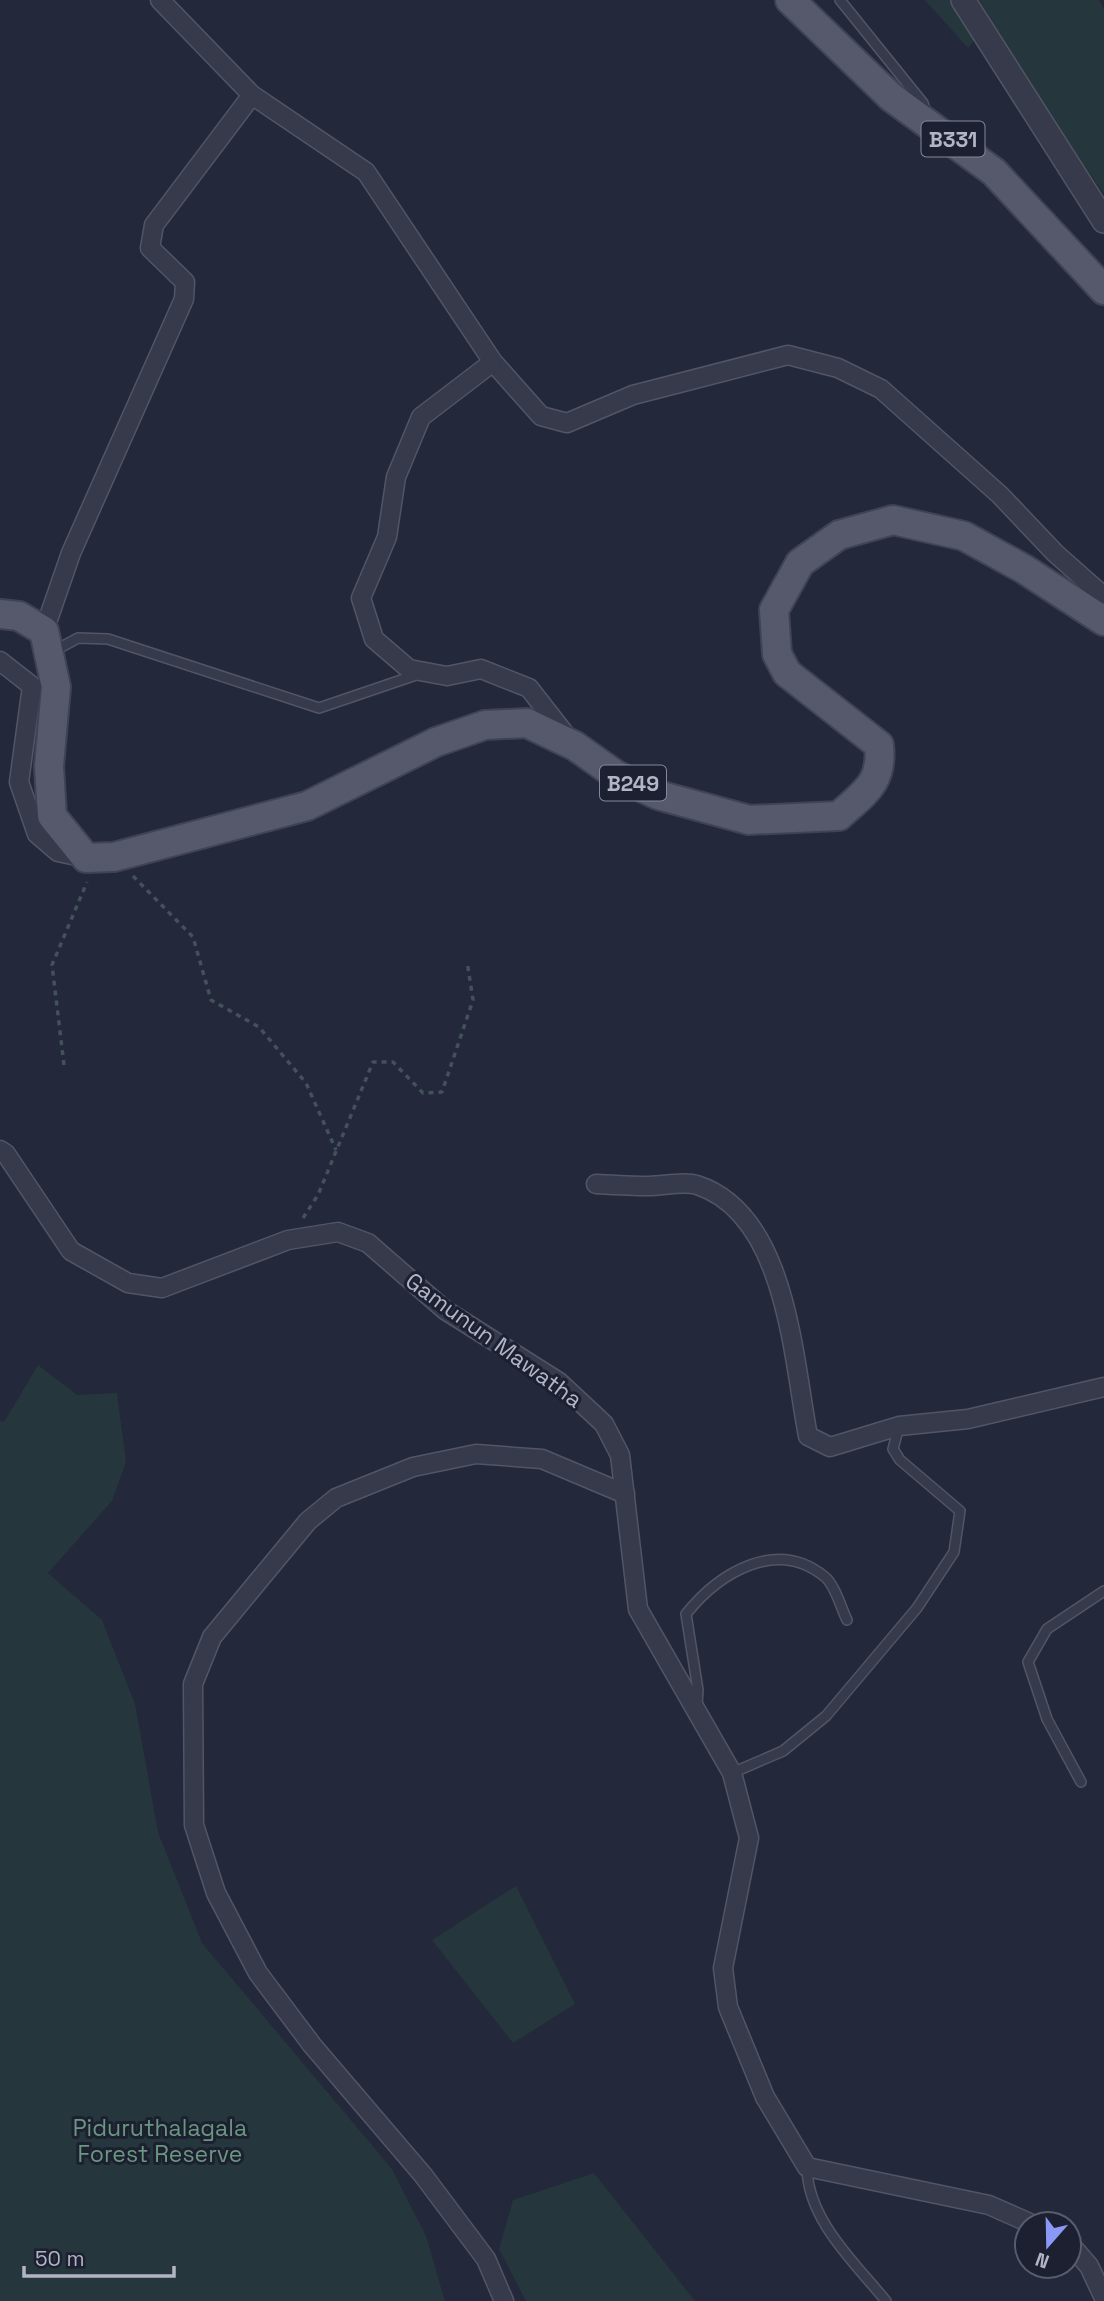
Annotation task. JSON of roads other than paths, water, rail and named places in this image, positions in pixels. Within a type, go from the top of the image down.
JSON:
[{"type":"main road","name":"B331","points":[[790,0],[891,97],[930,122],[994,172],[1104,290]]},
{"type":"main road","name":"B249","points":[[99,858],[307,806],[436,742],[485,725],[527,723],[575,746],[616,775],[658,795],[750,821],[839,816],[874,784],[881,766],[878,745],[787,673],[777,654],[774,610],[800,563],[839,535],[893,520],[964,536],[1103,608]]},
{"type":"main road","points":[[0,614],[19,616],[46,643],[55,687],[49,766],[52,816],[99,858]]},
{"type":"street","points":[[160,0],[252,95],[366,172],[493,362],[541,416],[567,423],[633,396],[788,355],[838,368],[881,389],[1000,495],[1103,608]]},
{"type":"street","points":[[963,0],[1104,221]]},
{"type":"street","points":[[46,643],[71,553],[184,299],[185,282],[150,248],[155,225],[252,95]]},
{"type":"street","points":[[493,362],[421,417],[396,477],[387,537],[361,598],[374,639],[409,669],[447,676],[481,669],[529,688],[575,746]]},
{"type":"street","points":[[0,661],[32,686],[19,782],[37,834],[58,852],[99,858]]},
{"type":"street","name":"Gamunun Mawatha","points":[[2,1153],[71,1251],[128,1283],[162,1288],[288,1240],[338,1232],[368,1242],[445,1310],[559,1382],[604,1424],[620,1455],[638,1609],[732,1773],[749,1838],[723,1968],[728,2007],[765,2097],[807,2167]]},
{"type":"street","points":[[596,1184],[696,1184],[731,1205],[753,1228],[766,1249],[782,1300],[808,1436],[830,1447],[899,1426],[968,1419],[1104,1387]]},
{"type":"street","points":[[504,2301],[486,2259],[423,2175],[313,2045],[258,1973],[216,1893],[194,1825],[193,1684],[212,1637],[308,1521],[336,1499],[413,1467],[476,1454],[542,1459],[625,1494]]},
{"type":"street","points":[[807,2167],[989,2205],[1013,2216]]},
{"type":"street","points":[[1083,2259],[1089,2266],[1104,2298]]},
{"type":"lane","points":[[839,0],[923,103],[930,122]]},
{"type":"lane","points":[[46,643],[78,638],[108,639],[319,708],[424,672]]},
{"type":"lane","points":[[732,1773],[783,1751],[826,1716],[917,1608],[954,1552],[960,1511],[900,1460],[893,1449],[899,1426]]},
{"type":"lane","points":[[696,1710],[698,1690],[686,1614],[705,1590],[738,1569],[779,1557],[796,1560],[827,1578],[847,1620]]},
{"type":"lane","points":[[1081,1782],[1047,1719],[1028,1662],[1047,1629],[1104,1591]]},
{"type":"lane","points":[[807,2167],[807,2185],[835,2240],[886,2301]]},
{"type":"park label","name":"Piduruthalagala Forest Reserve","points":[[160,2141]]}]
